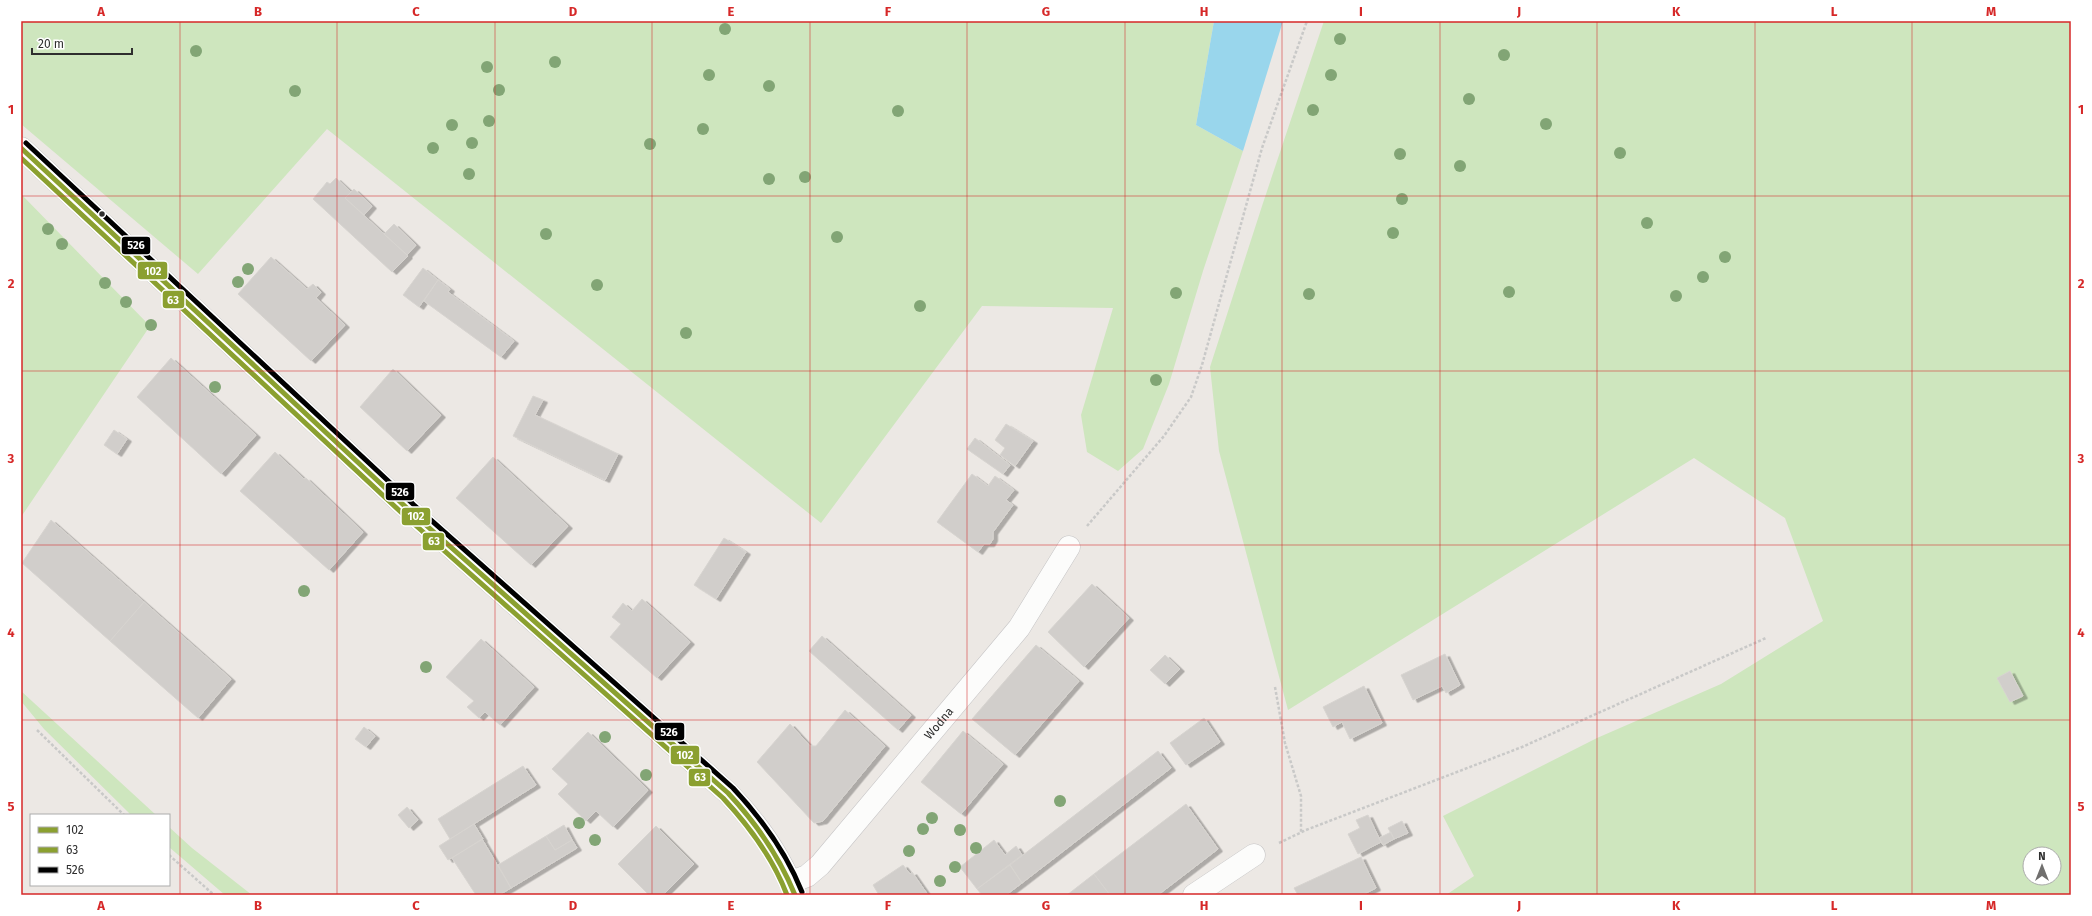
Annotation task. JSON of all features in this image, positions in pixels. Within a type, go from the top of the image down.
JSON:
[{"type":"street","points":[[21,148],[403,505],[718,784],[758,826],[777,855],[793,889]]},
{"type":"street","name":"Wodna","points":[[793,889],[820,865],[1019,628],[1069,547]]},
{"type":"street","points":[[1194,895],[1254,855]]},
{"type":"path","points":[[1069,547],[1164,436],[1191,397],[1202,365],[1262,148],[1307,21]]},
{"type":"path","points":[[1254,855],[1301,832],[1522,747],[1766,638]]},
{"type":"path","points":[[1275,687],[1285,743],[1301,796],[1301,832]]},
{"type":"path","points":[[37,730],[123,814]]},
{"type":"path","points":[[170,856],[214,895]]},
{"type":"green space","points":[[21,21],[1214,21],[1196,125],[1243,151],[1203,271],[1169,384],[1143,449],[1118,471],[1087,452],[1081,415],[1113,308],[982,306],[821,523],[327,129],[198,274],[21,124]]},
{"type":"green space","points":[[1324,21],[2071,21],[2071,895],[1446,895],[1474,876],[1443,816],[1597,738],[1721,684],[1823,621],[1785,518],[1694,458],[1288,710],[1219,451],[1210,367]]},
{"type":"green space","points":[[21,194],[150,326],[21,517]]},
{"type":"green space","points":[[21,691],[155,814],[130,814],[44,729],[21,701]]},
{"type":"green space","points":[[170,828],[192,848],[252,895],[225,895],[170,848]]},
{"type":"water","points":[[1214,21],[1283,21],[1243,151],[1196,125]]},
{"type":"building","points":[[336,178],[351,192],[345,198],[408,256],[392,272],[313,199],[327,182],[330,184]]},
{"type":"building","points":[[354,189],[372,206],[364,215],[345,198]]},
{"type":"building","points":[[394,224],[416,245],[407,255],[384,234]]},
{"type":"building","points":[[271,257],[307,289],[313,284],[321,292],[316,298],[345,325],[311,361],[238,294]]},
{"type":"building","points":[[423,268],[438,280],[419,307],[403,295]]},
{"type":"building","points":[[438,280],[450,289],[448,292],[514,341],[501,357],[424,301]]},
{"type":"building","points":[[171,358],[256,435],[221,474],[137,397]]},
{"type":"building","points":[[393,369],[441,415],[407,451],[360,407]]},
{"type":"building","points":[[533,396],[543,400],[535,415],[618,454],[605,480],[513,436]]},
{"type":"building","points":[[1006,424],[1033,441],[1015,466],[1000,455],[1005,448],[995,440]]},
{"type":"building","points":[[114,430],[127,439],[117,454],[104,445]]},
{"type":"building","points":[[975,438],[1010,465],[1003,474],[967,449]]},
{"type":"building","points":[[275,452],[304,479],[306,478],[363,532],[329,570],[240,491]]},
{"type":"building","points":[[493,457],[568,526],[531,565],[456,498]]},
{"type":"building","points":[[972,474],[988,486],[995,476],[1014,490],[1006,500],[1013,505],[993,532],[993,539],[990,544],[984,544],[978,552],[937,522]]},
{"type":"building","points":[[51,520],[144,602],[110,641],[22,563]]},
{"type":"building","points":[[724,538],[746,552],[716,599],[694,585]]},
{"type":"building","points":[[1092,584],[1129,618],[1084,667],[1048,632]]},
{"type":"building","points":[[642,599],[690,642],[657,678],[610,637],[621,624],[612,617],[623,603],[632,611]]},
{"type":"building","points":[[144,602],[231,679],[198,718],[110,641]]},
{"type":"building","points":[[822,636],[911,715],[898,730],[809,651]]},
{"type":"building","points":[[481,639],[534,687],[500,725],[485,712],[479,718],[467,707],[474,701],[446,677]]},
{"type":"building","points":[[1036,645],[1079,681],[1015,755],[972,719]]},
{"type":"building","points":[[1445,654],[1460,685],[1446,693],[1442,686],[1413,700],[1401,675]]},
{"type":"building","points":[[1165,655],[1180,669],[1165,684],[1150,670]]},
{"type":"building","points":[[2010,671],[2023,696],[2010,702],[1997,678]]},
{"type":"building","points":[[1364,686],[1382,723],[1350,739],[1342,722],[1333,727],[1323,707]]},
{"type":"building","points":[[845,710],[885,746],[823,821],[814,823],[757,762],[790,724],[810,746],[816,746]]},
{"type":"building","points":[[1204,718],[1220,742],[1186,765],[1170,743]]},
{"type":"building","points":[[364,727],[375,736],[366,747],[355,739]]},
{"type":"building","points":[[963,731],[1003,764],[961,814],[921,782]]},
{"type":"building","points":[[588,732],[648,790],[613,827],[596,811],[586,821],[558,794],[568,784],[552,769]]},
{"type":"building","points":[[1158,751],[1171,768],[1022,883],[1010,865]]},
{"type":"building","points":[[523,766],[536,785],[450,839],[438,819]]},
{"type":"building","points":[[1186,804],[1218,849],[1158,895],[1110,895],[1094,874]]},
{"type":"building","points":[[407,807],[418,820],[409,828],[398,815]]},
{"type":"building","points":[[1368,815],[1381,842],[1358,854],[1348,834],[1360,828],[1356,820]]},
{"type":"building","points":[[1402,821],[1408,833],[1394,839],[1388,828]]},
{"type":"building","points":[[474,824],[483,839],[448,860],[439,846]]},
{"type":"building","points":[[564,825],[572,840],[555,850],[546,836]]},
{"type":"building","points":[[656,826],[694,864],[663,895],[649,895],[618,864]]},
{"type":"building","points":[[1391,832],[1394,839],[1383,845],[1379,838]]},
{"type":"building","points":[[546,836],[555,850],[572,840],[577,848],[511,888],[498,865]]},
{"type":"building","points":[[482,839],[511,888],[499,895],[476,895],[452,858]]},
{"type":"building","points":[[994,840],[1005,855],[1016,846],[1022,855],[977,889],[960,867]]},
{"type":"building","points":[[1361,857],[1376,888],[1362,895],[1298,895],[1294,888]]},
{"type":"building","points":[[903,865],[910,874],[912,872],[928,895],[879,895],[873,885]]},
{"type":"building","points":[[1010,865],[1022,883],[1006,895],[982,895],[977,889]]},
{"type":"building","points":[[1094,874],[1110,895],[1067,895]]},
{"type":"transit line","name":"526","points":[[26,143],[414,505],[733,788],[754,812],[781,850],[789,863],[802,892]]},
{"type":"transit line","name":"102","points":[[21,148],[409,510],[728,793],[766,841],[782,867],[795,895]]},
{"type":"transit line","name":"63","points":[[21,158],[404,515],[723,798],[742,820],[768,856],[787,895]]}]
